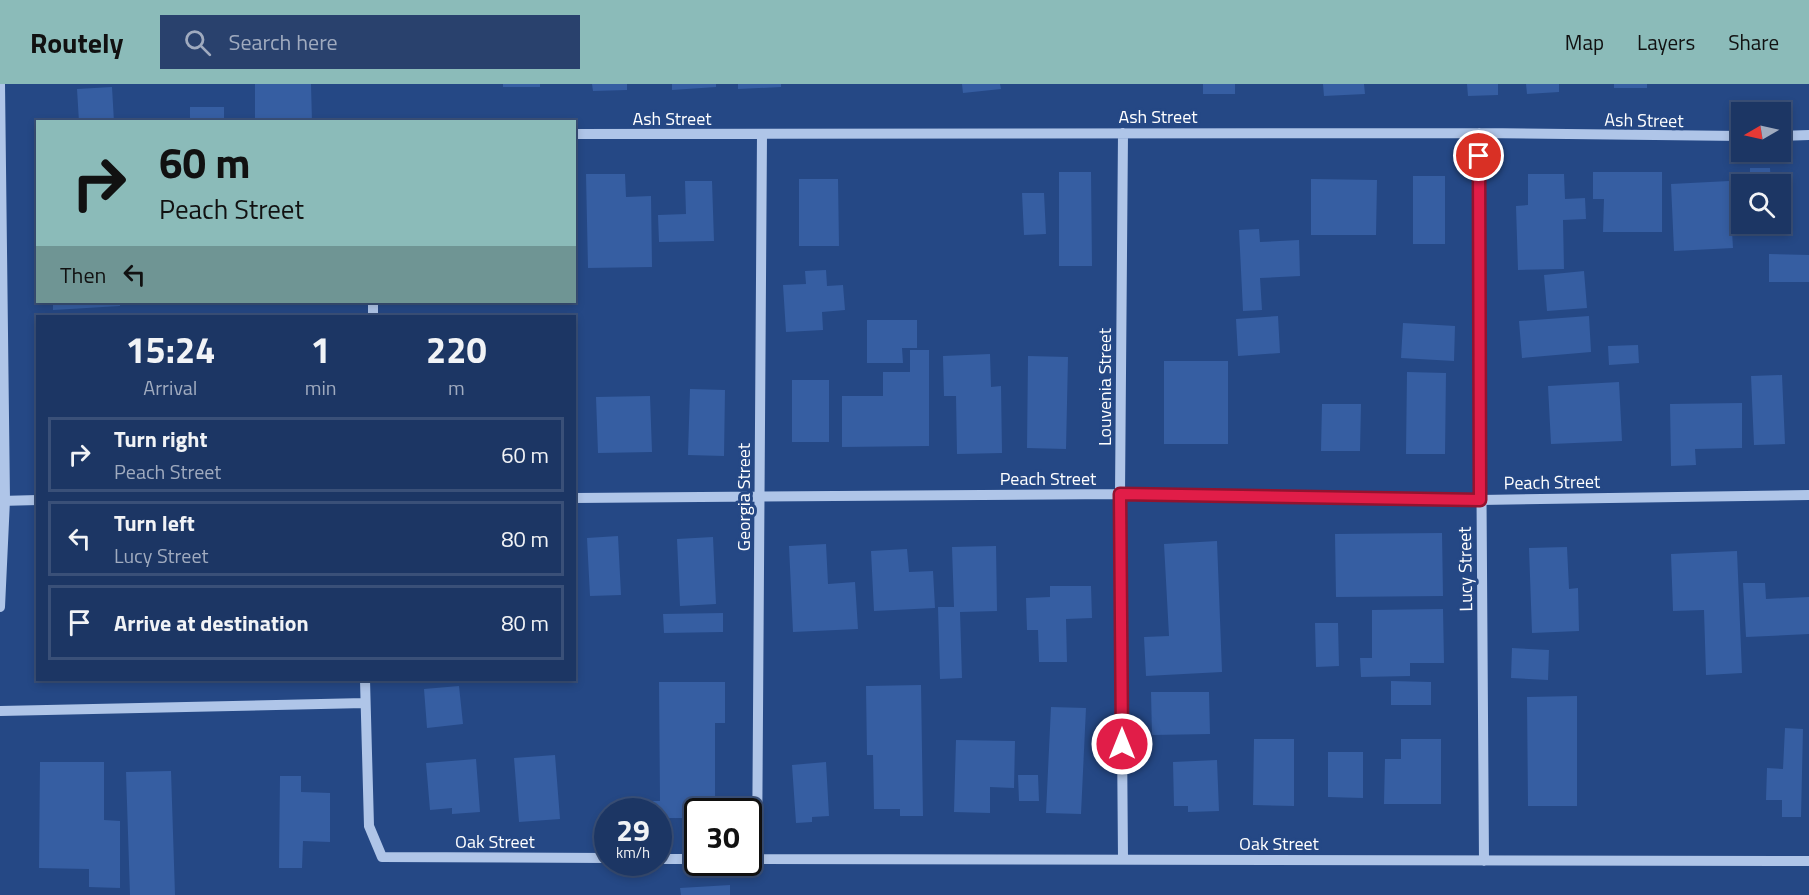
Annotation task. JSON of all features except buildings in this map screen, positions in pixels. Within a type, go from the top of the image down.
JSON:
[{"type":"street","points":[[0,84],[2,501],[0,607]]},
{"type":"street","name":"Louvenia Street","points":[[1123,133],[1120,494],[1123,858]]},
{"type":"street","name":"Ash Street","points":[[576,134],[1479,133],[1731,136]]},
{"type":"street","name":"Lucy Street","points":[[1479,133],[1484,861]]},
{"type":"street","name":"Georgia Street","points":[[754,798],[760,497],[762,134]]},
{"type":"street","points":[[1791,136],[1809,135]]},
{"type":"street","name":"Peach Street","points":[[576,498],[1120,494],[1480,500],[1809,495]]},
{"type":"street","points":[[2,501],[36,500]]},
{"type":"street","points":[[0,711],[365,703],[365,681]]},
{"type":"street","name":"Oak Street","points":[[365,703],[369,826],[382,857],[594,858]]},
{"type":"street","name":"Oak Street","points":[[762,859],[1809,861]]},
{"type":"route","points":[[1122,744],[1120,494],[1480,500],[1479,156]]}]
